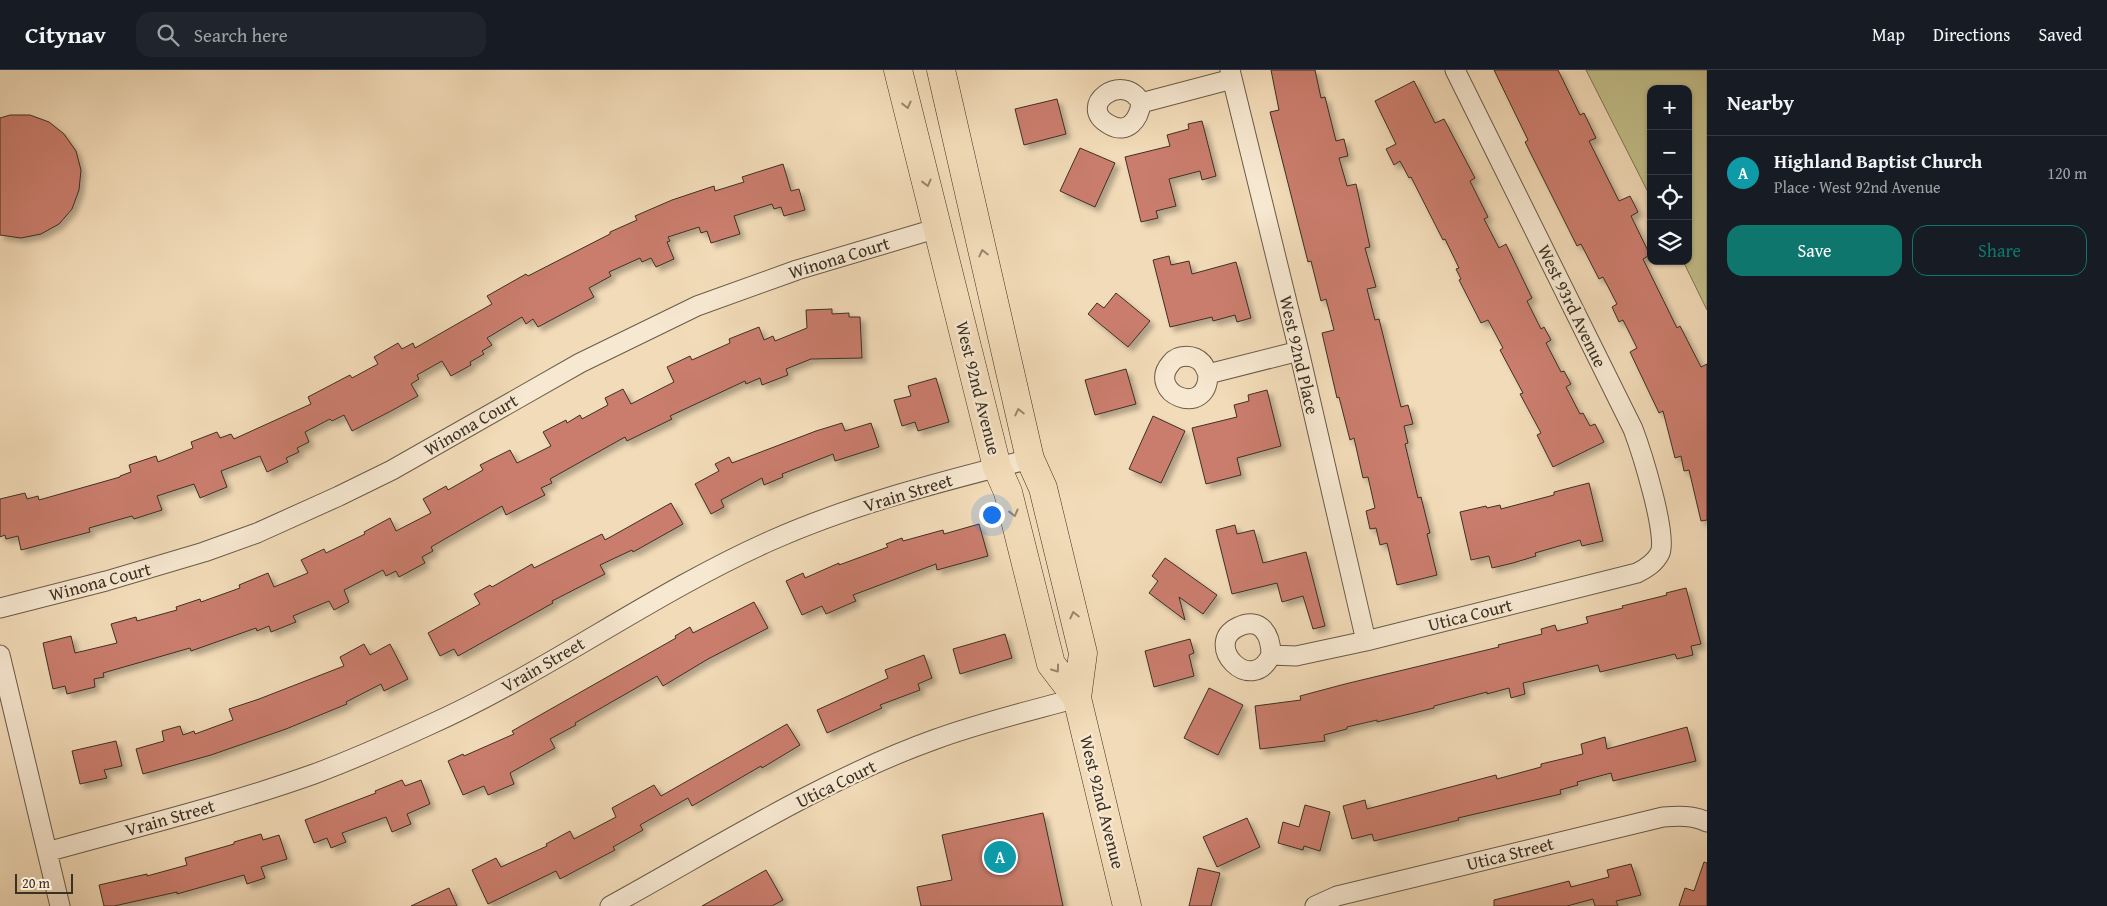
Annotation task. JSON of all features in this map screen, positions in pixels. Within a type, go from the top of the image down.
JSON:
[{"type":"main road","name":"West 92nd Avenue","points":[[898,70],[997,468],[1008,492],[1051,664],[1077,698]]},
{"type":"main road","name":"West 92nd Avenue","points":[[941,70],[1030,459],[1043,488],[1083,653],[1077,698],[1128,906]]},
{"type":"street","name":"West 93rd Avenue","points":[[1455,70],[1633,429],[1661,533],[1660,552]]},
{"type":"street","points":[[1140,103],[1231,74]]},
{"type":"street","name":"West 92nd Place","points":[[1231,74],[1299,351],[1366,641]]},
{"type":"street","name":"Winona Court","points":[[0,608],[124,576],[204,552],[257,533],[392,470],[580,363],[629,337],[697,306],[797,270],[938,228]]},
{"type":"street","points":[[1208,374],[1299,351]]},
{"type":"street","name":"Vrain Street","points":[[47,852],[202,809],[317,773],[427,727],[482,700],[714,568],[771,540],[830,517],[943,481],[1030,459]]},
{"type":"street","name":"Utica Court","points":[[1271,655],[1296,656],[1366,641],[1637,573],[1650,567],[1660,552]]},
{"type":"street","points":[[0,655],[60,906]]},
{"type":"street","name":"Utica Court","points":[[610,906],[804,799],[899,754],[975,726],[1077,698]]},
{"type":"street","name":"Utica Street","points":[[1315,906],[1337,896],[1663,817],[1682,816],[1700,818],[1707,822]]},
{"type":"shaded area","points":[[1586,70],[1707,70],[1707,310],[1685,265],[1692,265],[1692,85],[1647,85],[1647,190]]},
{"type":"building","points":[[1271,70],[1315,70],[1321,98],[1325,97],[1336,141],[1344,139],[1348,156],[1339,158],[1347,186],[1356,184],[1370,247],[1365,248],[1376,287],[1367,289],[1375,320],[1379,319],[1401,407],[1408,405],[1413,424],[1404,426],[1408,443],[1405,444],[1418,498],[1421,497],[1430,533],[1427,534],[1437,575],[1397,585],[1387,543],[1380,545],[1376,528],[1370,529],[1366,511],[1375,508],[1368,477],[1363,478],[1354,438],[1350,440],[1339,397],[1337,398],[1322,333],[1334,330],[1326,299],[1321,301],[1311,261],[1308,262],[1270,112],[1279,110]]},
{"type":"building","points":[[1494,70],[1558,70],[1580,115],[1584,113],[1596,138],[1589,141],[1619,201],[1630,196],[1638,212],[1631,216],[1647,249],[1647,257],[1643,259],[1677,328],[1680,326],[1701,367],[1707,364],[1707,520],[1701,521],[1689,470],[1684,471],[1681,456],[1675,458],[1663,411],[1659,413],[1630,352],[1637,348],[1623,320],[1619,322],[1612,307],[1617,304],[1603,277],[1599,279],[1581,244],[1577,246],[1525,142],[1528,140]]},
{"type":"building","points":[[1414,81],[1435,123],[1444,119],[1475,178],[1470,181],[1488,217],[1484,219],[1499,248],[1506,244],[1532,298],[1527,301],[1541,329],[1544,327],[1551,340],[1546,343],[1561,372],[1564,371],[1571,384],[1566,387],[1580,414],[1583,413],[1590,426],[1595,424],[1604,442],[1553,467],[1537,435],[1541,433],[1520,394],[1523,393],[1500,350],[1503,348],[1488,320],[1481,323],[1459,280],[1461,279],[1456,269],[1459,268],[1411,177],[1409,178],[1400,161],[1394,165],[1386,149],[1396,144],[1375,101]]},
{"type":"building","points":[[1057,99],[1066,134],[1024,145],[1015,109]]},
{"type":"building","points":[[10,115],[30,115],[49,122],[64,134],[76,151],[81,170],[79,190],[72,209],[59,224],[41,234],[21,238],[0,235],[0,118]]},
{"type":"building","points":[[1202,121],[1216,176],[1202,180],[1200,171],[1169,179],[1176,206],[1156,211],[1158,218],[1141,222],[1125,157],[1170,146],[1167,135],[1189,129],[1188,124]]},
{"type":"building","points":[[1080,148],[1115,163],[1095,207],[1060,191]]},
{"type":"building","points":[[783,164],[791,191],[799,189],[805,210],[784,216],[781,207],[774,209],[772,204],[734,216],[740,234],[711,243],[707,231],[701,233],[699,227],[668,237],[670,241],[667,242],[674,259],[656,267],[651,258],[642,262],[640,258],[609,272],[611,276],[589,288],[594,297],[538,327],[533,319],[526,324],[522,317],[487,338],[492,345],[482,351],[484,354],[470,362],[471,365],[451,376],[442,361],[417,375],[419,379],[411,384],[418,396],[391,411],[352,431],[344,415],[332,421],[330,419],[305,432],[309,442],[297,448],[299,452],[286,458],[288,462],[267,472],[260,456],[221,471],[227,487],[200,498],[194,484],[157,496],[162,510],[134,519],[132,516],[89,528],[90,532],[21,550],[18,536],[6,539],[5,535],[0,537],[0,499],[25,493],[27,499],[38,496],[39,500],[120,477],[131,472],[129,465],[156,456],[158,462],[193,448],[191,442],[217,432],[220,438],[231,434],[234,439],[311,404],[308,397],[350,375],[352,378],[378,364],[374,357],[398,343],[402,349],[413,343],[415,348],[492,304],[487,296],[526,274],[528,276],[610,234],[610,232],[637,220],[635,216],[672,200],[714,186],[715,191],[744,182],[742,177]]},
{"type":"building","points":[[1169,256],[1171,265],[1189,261],[1192,274],[1236,262],[1251,318],[1237,322],[1235,315],[1213,321],[1212,317],[1170,327],[1153,260]]},
{"type":"building","points":[[1116,293],[1150,321],[1128,347],[1088,314],[1097,303],[1104,308]]},
{"type":"building","points":[[832,309],[832,314],[849,313],[849,317],[860,317],[862,358],[811,359],[786,369],[788,375],[762,385],[760,378],[746,384],[745,381],[670,416],[672,419],[627,441],[625,437],[550,479],[552,483],[541,488],[545,495],[506,515],[502,506],[431,547],[433,551],[422,557],[425,563],[399,577],[396,571],[386,576],[383,570],[344,590],[349,602],[334,610],[329,601],[293,616],[296,622],[271,632],[269,626],[257,631],[256,628],[191,651],[190,648],[103,673],[104,677],[94,679],[95,687],[67,694],[65,686],[53,689],[43,643],[71,636],[75,653],[117,643],[111,624],[136,617],[137,621],[177,610],[176,607],[200,599],[201,602],[240,588],[239,585],[268,573],[274,587],[308,573],[301,560],[324,549],[326,553],[365,534],[364,532],[390,518],[396,531],[431,513],[423,499],[446,486],[448,490],[483,470],[480,465],[510,450],[517,463],[551,446],[543,432],[566,420],[567,423],[580,415],[582,419],[608,405],[605,398],[623,389],[631,404],[674,382],[667,367],[690,356],[692,360],[730,343],[729,339],[759,327],[764,340],[773,336],[775,341],[807,328],[806,310]]},
{"type":"building","points":[[1126,369],[1136,404],[1095,415],[1085,380]]},
{"type":"building","points":[[936,378],[949,422],[918,431],[915,422],[902,426],[894,400],[911,396],[908,386]]},
{"type":"building","points":[[1267,390],[1281,446],[1237,458],[1241,475],[1206,484],[1192,428],[1237,417],[1234,405],[1249,401],[1248,395]]},
{"type":"building","points":[[1153,416],[1185,431],[1161,483],[1129,469]]},
{"type":"building","points":[[842,423],[845,431],[871,423],[879,447],[835,461],[833,454],[782,474],[783,477],[764,485],[762,478],[721,500],[724,507],[711,514],[695,484],[719,471],[715,464],[729,457],[732,463]]},
{"type":"building","points":[[1589,483],[1603,541],[1582,546],[1580,540],[1535,553],[1536,556],[1492,568],[1489,556],[1471,560],[1460,512],[1486,506],[1487,508],[1500,505],[1501,509],[1554,495],[1554,492]]},
{"type":"building","points":[[671,503],[683,524],[633,552],[632,550],[600,565],[605,574],[552,601],[553,603],[458,656],[454,649],[440,656],[428,633],[480,604],[474,594],[490,585],[492,587],[532,564],[534,568],[602,534],[605,540]]},
{"type":"building","points":[[979,524],[988,556],[937,570],[936,564],[853,595],[856,601],[826,614],[822,606],[802,615],[786,581],[803,573],[805,578],[839,563],[839,565],[888,547],[886,544],[902,538],[903,541],[943,530],[944,534]]},
{"type":"building","points":[[1235,525],[1237,534],[1254,530],[1263,563],[1306,552],[1325,626],[1313,629],[1303,596],[1282,602],[1277,583],[1232,594],[1216,530]]},
{"type":"building","points":[[1165,558],[1217,595],[1203,614],[1179,597],[1185,620],[1149,593],[1158,581],[1152,576]]},
{"type":"building","points":[[1686,588],[1701,644],[1691,646],[1693,655],[1677,659],[1675,654],[1600,672],[1598,665],[1523,683],[1525,694],[1511,698],[1509,688],[1487,694],[1487,692],[1434,706],[1434,708],[1377,722],[1377,720],[1347,727],[1347,729],[1324,735],[1325,741],[1260,749],[1255,706],[1301,700],[1300,696],[1499,647],[1498,645],[1542,634],[1541,629],[1555,625],[1557,631],[1588,623],[1586,617],[1623,608],[1622,606],[1667,595],[1666,593]]},
{"type":"building","points":[[754,602],[768,628],[708,659],[663,686],[657,676],[575,723],[576,725],[550,739],[555,748],[510,773],[514,784],[488,795],[484,786],[463,795],[448,761],[514,734],[512,731],[676,638],[675,636],[690,627],[693,633]]},
{"type":"building","points":[[1005,634],[1012,658],[960,674],[953,649]]},
{"type":"building","points":[[1190,639],[1194,653],[1189,655],[1194,676],[1154,687],[1145,651]]},
{"type":"building","points":[[364,644],[370,655],[390,644],[408,679],[384,691],[381,684],[346,702],[347,704],[286,729],[211,755],[143,774],[136,749],[164,741],[162,731],[180,726],[183,735],[194,731],[195,734],[233,720],[229,709],[344,666],[340,657]]},
{"type":"building","points":[[924,655],[932,678],[918,684],[920,690],[880,705],[882,708],[827,733],[817,710],[888,678],[885,670]]},
{"type":"building","points":[[1209,688],[1243,705],[1218,755],[1184,738]]},
{"type":"building","points":[[787,724],[800,745],[762,768],[761,766],[692,806],[688,798],[640,825],[643,830],[613,847],[615,850],[560,879],[556,871],[488,904],[472,870],[496,858],[501,867],[547,846],[546,844],[570,831],[574,839],[616,817],[612,808],[654,785],[661,796]]},
{"type":"building","points":[[1687,727],[1696,761],[1613,781],[1611,773],[1577,782],[1578,785],[1560,790],[1561,794],[1458,818],[1459,820],[1374,841],[1372,834],[1352,839],[1343,806],[1365,800],[1367,809],[1496,775],[1497,779],[1541,767],[1541,764],[1583,754],[1581,744],[1605,737],[1607,749]]},
{"type":"building","points":[[116,741],[122,766],[104,770],[107,778],[80,784],[72,751]]},
{"type":"building","points":[[402,780],[405,786],[421,780],[430,804],[407,814],[411,824],[392,832],[386,817],[342,833],[346,842],[331,848],[327,838],[314,843],[305,820],[376,793],[375,791]]},
{"type":"building","points":[[1305,805],[1330,812],[1320,851],[1304,846],[1303,850],[1278,843],[1283,822],[1299,827]]},
{"type":"building","points":[[1043,813],[1063,906],[921,906],[917,887],[952,880],[942,835]]},
{"type":"building","points":[[1247,818],[1260,847],[1217,867],[1203,837]]},
{"type":"building","points":[[261,834],[263,840],[279,835],[287,859],[261,867],[265,878],[247,884],[244,875],[177,894],[177,892],[114,906],[104,906],[99,885],[147,874],[147,876],[187,865],[185,858]]},
{"type":"building","points":[[1704,862],[1707,863],[1707,906],[1679,906],[1685,888],[1694,891]]},
{"type":"building","points":[[1631,864],[1641,895],[1616,901],[1618,906],[1595,906],[1593,899],[1567,906],[1494,906],[1494,900],[1569,881],[1571,887],[1609,877],[1607,870]]},
{"type":"building","points":[[1198,868],[1220,873],[1211,906],[1189,906]]},
{"type":"building","points":[[766,870],[783,900],[772,906],[702,906]]},
{"type":"building","points":[[449,888],[457,906],[411,906]]},
{"type":"place","name":"Highland Baptist Church","points":[[1000,857]]}]
